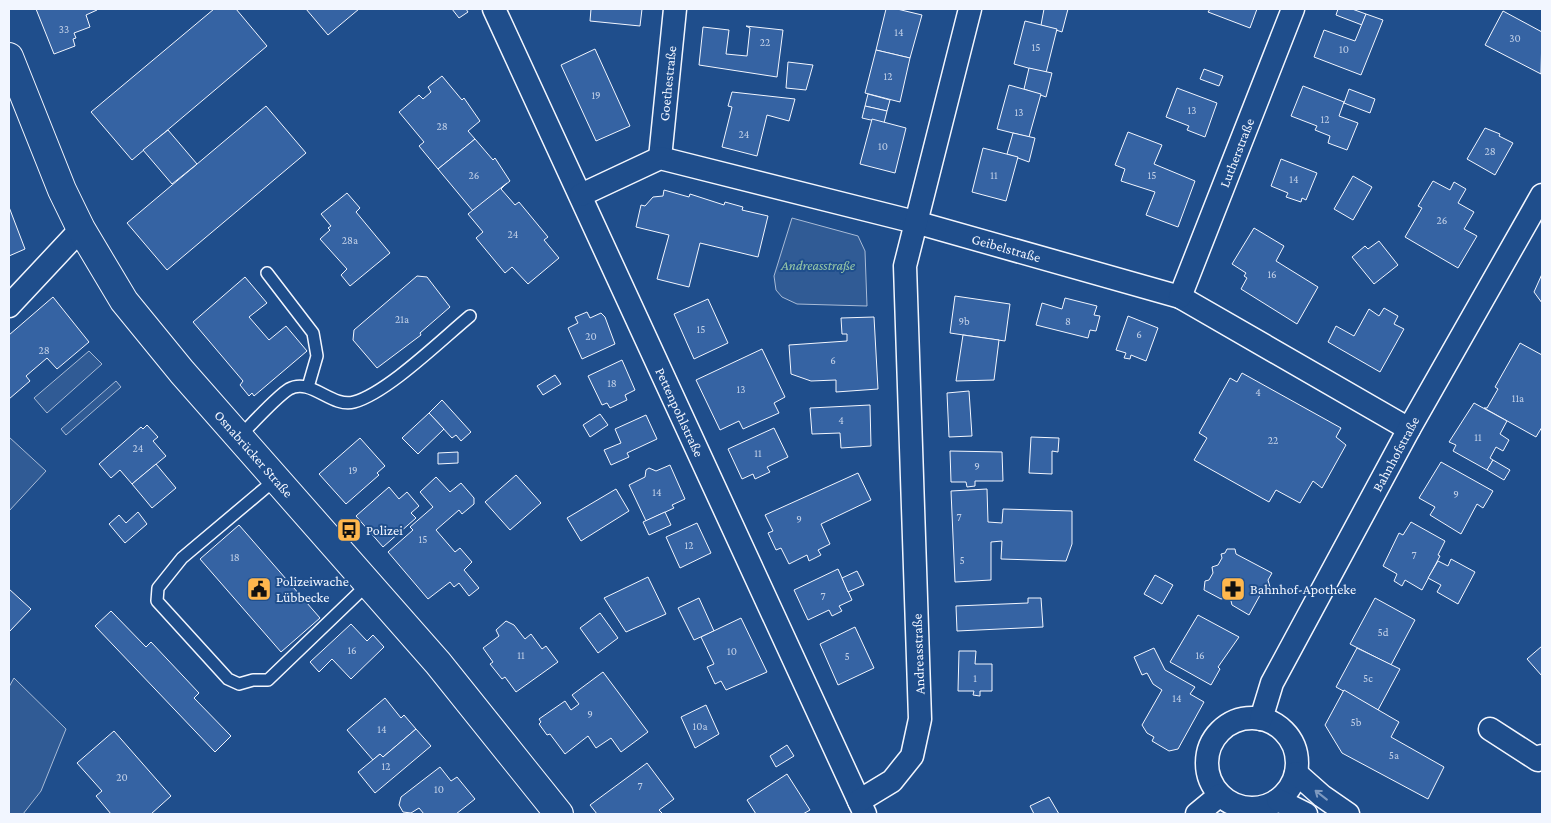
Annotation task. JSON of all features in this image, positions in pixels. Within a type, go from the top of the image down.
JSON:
[{"type":"street","name":"Pettenpohlstraße","points":[[494,9],[862,808]]},
{"type":"street","name":"Goethestraße","points":[[660,158],[675,9]]},
{"type":"street","name":"Andreasstraße","points":[[862,808],[892,781],[912,756],[920,719],[905,266],[970,9]]},
{"type":"street","name":"Lutherstraße","points":[[1180,297],[1293,9]]},
{"type":"street","name":"Osnabrücker Straße","points":[[9,57],[62,190],[81,229],[124,301],[238,437],[438,663],[558,814]]},
{"type":"street","points":[[580,195],[660,158]]},
{"type":"street","name":"Geibelstraße","points":[[660,158],[916,222],[1180,297],[1409,429]]},
{"type":"street","name":"Bahnhofstraße","points":[[1261,718],[1272,683],[1409,429],[1542,195]]},
{"type":"street","points":[[9,306],[81,229]]},
{"type":"street","points":[[1247,718],[1261,718],[1275,724],[1286,733],[1293,745],[1297,759],[1296,773],[1290,788],[1278,800],[1267,806],[1254,808],[1230,802],[1220,795],[1209,776],[1207,765],[1209,752],[1214,739],[1234,721],[1247,718]]},
{"type":"street","points":[[1490,729],[1538,760],[1542,756]]},
{"type":"street","points":[[1296,773],[1322,796],[1348,814]]},
{"type":"street","points":[[1197,814],[1220,795]]},
{"type":"street","points":[[1278,800],[1306,814]]},
{"type":"lane","points":[[267,273],[313,333],[317,356],[308,386]]},
{"type":"lane","points":[[238,437],[290,388],[308,386],[328,399],[352,403],[377,392],[470,316]]},
{"type":"lane","points":[[276,479],[182,558],[158,588],[157,601],[228,680],[239,684],[253,680],[268,680],[368,584]]},
{"type":"shaded area","name":"Andreasstraße","points":[[792,218],[858,236],[865,251],[867,306],[797,304],[782,297],[776,290],[774,276]]},
{"type":"shaded area","points":[[89,351],[102,364],[47,413],[34,398]]},
{"type":"shaded area","points":[[116,381],[121,387],[66,435],[61,429]]},
{"type":"shaded area","points":[[9,437],[46,471],[9,511]]},
{"type":"shaded area","points":[[14,678],[66,729],[41,791],[23,814],[9,814],[9,687]]},
{"type":"building","points":[[36,9],[97,10],[86,15],[90,27],[74,33],[76,38],[73,39],[75,46],[54,54]]},
{"type":"building","points":[[214,9],[236,9],[267,46],[132,160],[91,112]]},
{"type":"building","points":[[306,9],[359,9],[328,35]]},
{"type":"building","points":[[452,9],[466,9],[468,12],[459,18]]},
{"type":"building","points":[[591,9],[642,9],[640,26],[590,21]]},
{"type":"building","points":[[886,9],[897,9],[922,15],[910,58],[876,50]]},
{"type":"building","points":[[1044,9],[1068,9],[1062,32],[1041,25]]},
{"type":"building","points":[[1210,9],[1257,9],[1250,28],[1208,12]]},
{"type":"building","points":[[1338,9],[1352,9],[1366,14],[1362,25],[1336,15]]},
{"type":"building","points":[[1503,11],[1542,32],[1541,74],[1485,45]]},
{"type":"building","points":[[1366,14],[1383,20],[1361,75],[1314,57],[1324,30],[1355,41]]},
{"type":"building","points":[[1025,21],[1057,29],[1046,73],[1014,64]]},
{"type":"building","points":[[746,26],[783,30],[777,77],[699,65],[703,27],[729,30],[726,54],[747,56],[750,28]]},
{"type":"building","points":[[595,49],[630,126],[596,141],[561,65]]},
{"type":"building","points":[[876,50],[910,58],[900,102],[865,93]]},
{"type":"building","points":[[788,62],[813,65],[806,90],[786,88]]},
{"type":"building","points":[[1029,68],[1052,73],[1046,97],[1024,89]]},
{"type":"building","points":[[1204,69],[1223,76],[1219,86],[1200,79]]},
{"type":"building","points":[[442,76],[462,100],[464,98],[480,121],[468,131],[475,139],[438,169],[419,146],[424,142],[399,112],[419,95],[423,99],[431,92],[428,87]]},
{"type":"building","points":[[1009,85],[1041,94],[1029,137],[997,129]]},
{"type":"building","points":[[1303,86],[1344,102],[1339,116],[1358,123],[1347,150],[1328,143],[1330,136],[1315,130],[1317,126],[1291,116]]},
{"type":"building","points":[[1177,88],[1217,103],[1205,137],[1187,130],[1189,126],[1166,117]]},
{"type":"building","points":[[1349,89],[1375,99],[1370,113],[1344,103]]},
{"type":"building","points":[[732,92],[795,99],[789,121],[767,115],[757,156],[722,147],[732,107],[728,106]]},
{"type":"building","points":[[868,94],[890,100],[887,111],[865,106]]},
{"type":"building","points":[[266,106],[306,153],[167,270],[127,223]]},
{"type":"building","points":[[865,106],[887,111],[884,123],[862,118]]},
{"type":"building","points":[[872,119],[906,128],[895,173],[860,164]]},
{"type":"building","points":[[1485,128],[1500,134],[1499,136],[1513,143],[1495,175],[1467,159]]},
{"type":"building","points":[[168,130],[197,164],[172,184],[143,150]]},
{"type":"building","points":[[1128,132],[1162,145],[1154,164],[1195,181],[1178,227],[1146,215],[1155,192],[1121,181],[1125,169],[1115,165]]},
{"type":"building","points":[[1013,133],[1035,138],[1029,162],[1007,154]]},
{"type":"building","points":[[475,139],[493,160],[495,158],[510,181],[473,211],[438,169]]},
{"type":"building","points":[[983,148],[1018,157],[1006,201],[972,192]]},
{"type":"building","points":[[1281,159],[1317,173],[1306,200],[1302,198],[1301,202],[1286,197],[1288,193],[1271,186]]},
{"type":"building","points":[[1353,176],[1372,187],[1353,220],[1334,209]]},
{"type":"building","points":[[1433,181],[1450,190],[1454,182],[1466,189],[1458,203],[1474,212],[1464,229],[1477,236],[1458,268],[1405,237],[1422,208],[1418,206]]},
{"type":"building","points":[[507,183],[501,189],[515,205],[519,202],[548,237],[544,240],[559,258],[528,284],[512,267],[505,273],[476,238],[483,232],[468,214]]},
{"type":"building","points":[[664,190],[689,197],[690,194],[724,205],[725,202],[743,207],[742,210],[768,216],[758,257],[700,243],[689,287],[657,279],[669,235],[636,227],[641,205],[645,206],[653,197],[663,196]]},
{"type":"building","points":[[347,193],[360,208],[356,212],[390,253],[350,286],[341,275],[347,269],[320,239],[330,230],[328,228],[331,226],[321,214]]},
{"type":"building","points":[[9,207],[25,249],[9,256]]},
{"type":"building","points":[[1254,228],[1284,246],[1276,261],[1318,287],[1297,324],[1241,289],[1247,278],[1244,276],[1246,273],[1232,264]]},
{"type":"building","points":[[1379,241],[1398,265],[1374,284],[1352,257],[1365,246],[1368,249]]},
{"type":"building","points":[[1542,274],[1542,303],[1534,292]]},
{"type":"building","points":[[417,276],[427,277],[450,307],[420,333],[421,335],[377,368],[353,340],[354,330]]},
{"type":"building","points":[[245,277],[267,303],[249,317],[269,340],[286,326],[307,351],[254,396],[252,393],[249,396],[240,385],[243,381],[193,322]]},
{"type":"building","points":[[955,296],[1010,304],[1005,341],[950,333]]},
{"type":"building","points":[[53,297],[89,342],[57,369],[47,358],[26,376],[30,381],[9,399],[9,335]]},
{"type":"building","points":[[1065,298],[1097,306],[1094,315],[1100,316],[1096,331],[1090,330],[1088,338],[1036,325],[1042,303],[1062,309]]},
{"type":"building","points":[[708,299],[728,343],[694,359],[674,314]]},
{"type":"building","points":[[1384,308],[1398,316],[1394,324],[1404,329],[1380,372],[1328,342],[1336,326],[1354,336],[1369,309],[1379,316]]},
{"type":"building","points":[[587,312],[590,318],[601,313],[605,317],[615,344],[582,359],[568,328],[578,323],[575,317]]},
{"type":"building","points":[[1128,316],[1158,328],[1146,361],[1131,355],[1130,359],[1124,358],[1126,353],[1116,350]]},
{"type":"building","points":[[874,317],[878,389],[836,392],[836,380],[811,381],[791,374],[789,345],[847,341],[847,334],[842,334],[841,318]]},
{"type":"building","points":[[963,335],[999,340],[994,380],[956,381]]},
{"type":"building","points":[[1520,343],[1542,355],[1542,427],[1536,437],[1484,408],[1487,408],[1498,389],[1495,387]]},
{"type":"building","points":[[762,349],[785,397],[774,403],[779,413],[743,429],[739,421],[720,430],[696,380]]},
{"type":"building","points":[[622,360],[635,390],[625,395],[627,400],[610,408],[607,403],[602,405],[588,376]]},
{"type":"building","points":[[1242,373],[1341,428],[1336,437],[1346,445],[1322,488],[1313,481],[1300,503],[1276,490],[1269,502],[1194,460],[1207,438],[1199,433],[1230,378],[1237,382]]},
{"type":"building","points":[[555,375],[561,384],[543,395],[537,386]]},
{"type":"building","points":[[969,391],[972,436],[949,437],[947,393]]},
{"type":"building","points":[[442,400],[471,432],[461,441],[456,435],[452,438],[429,413]]},
{"type":"building","points":[[1474,403],[1507,421],[1500,434],[1509,440],[1503,451],[1496,447],[1490,458],[1493,460],[1487,470],[1453,451],[1456,445],[1449,442]]},
{"type":"building","points":[[870,405],[871,446],[841,448],[840,433],[812,434],[810,408]]},
{"type":"building","points":[[429,413],[444,429],[418,454],[402,438]]},
{"type":"building","points":[[600,414],[608,425],[590,437],[583,425]]},
{"type":"building","points":[[646,415],[657,439],[627,453],[629,457],[611,465],[604,450],[621,443],[615,429]]},
{"type":"building","points":[[147,425],[158,437],[153,441],[166,456],[132,484],[120,470],[111,478],[99,464],[141,427],[143,429]]},
{"type":"building","points":[[774,428],[788,457],[767,467],[770,472],[755,479],[753,474],[742,479],[728,449]]},
{"type":"building","points":[[1031,437],[1059,438],[1058,452],[1052,451],[1052,474],[1029,473]]},
{"type":"building","points":[[360,438],[385,466],[377,473],[379,475],[346,504],[319,474]]},
{"type":"building","points":[[950,451],[1002,452],[1003,481],[975,481],[975,486],[967,487],[966,482],[951,482]]},
{"type":"building","points":[[458,452],[458,463],[438,464],[438,453]]},
{"type":"building","points":[[1493,460],[1510,470],[1504,480],[1487,470]]},
{"type":"building","points":[[1441,462],[1493,491],[1483,508],[1477,504],[1461,534],[1430,515],[1435,507],[1419,498]]},
{"type":"building","points":[[156,464],[176,488],[152,508],[132,484]]},
{"type":"building","points":[[670,465],[685,499],[672,505],[674,508],[646,521],[629,485],[645,477],[646,470],[649,468],[656,471]]},
{"type":"building","points":[[858,473],[871,500],[821,524],[830,544],[818,550],[821,555],[809,561],[807,555],[789,564],[781,548],[776,550],[768,533],[773,531],[765,515]]},
{"type":"building","points":[[516,475],[541,503],[510,530],[485,502]]},
{"type":"building","points":[[436,477],[450,492],[461,483],[474,498],[474,504],[462,514],[459,510],[436,530],[455,552],[460,548],[472,562],[464,570],[479,588],[469,596],[459,583],[454,587],[450,582],[428,599],[388,552],[413,530],[410,527],[433,507],[420,492]]},
{"type":"building","points":[[389,487],[399,499],[407,492],[419,506],[411,513],[416,518],[383,547],[356,516]]},
{"type":"building","points":[[616,489],[629,511],[581,541],[567,518]]},
{"type":"building","points":[[987,489],[988,522],[1002,523],[1003,509],[1072,511],[1072,544],[1066,561],[1001,559],[1002,541],[991,542],[991,580],[955,582],[951,491]]},
{"type":"building","points":[[138,512],[147,524],[125,543],[109,524],[119,515],[126,523]]},
{"type":"building","points":[[665,512],[671,525],[649,535],[643,522]]},
{"type":"building","points":[[1411,522],[1445,541],[1438,555],[1440,556],[1422,590],[1405,580],[1402,586],[1394,581],[1397,574],[1383,566],[1399,533],[1403,535]]},
{"type":"building","points":[[697,523],[711,553],[680,568],[666,537]]},
{"type":"building","name":"Polizeiwache Lübbecke","points":[[239,525],[320,618],[281,652],[200,559]]},
{"type":"building","points":[[1227,549],[1235,549],[1236,554],[1272,573],[1268,580],[1270,587],[1264,588],[1249,615],[1232,605],[1230,597],[1221,599],[1204,590],[1205,581],[1209,580],[1213,573],[1212,567],[1218,565],[1222,558],[1221,554],[1225,553]]},
{"type":"building","points":[[1451,559],[1475,572],[1458,604],[1437,592],[1441,585],[1428,578],[1438,561],[1448,566]]},
{"type":"building","points":[[838,569],[852,600],[839,606],[842,611],[832,616],[829,610],[808,620],[794,590]]},
{"type":"building","points":[[857,571],[864,585],[848,592],[842,578]]},
{"type":"building","points":[[1155,575],[1173,585],[1162,604],[1144,594]]},
{"type":"building","points":[[648,577],[666,614],[626,632],[604,598]]},
{"type":"building","points":[[9,589],[31,609],[9,632]]},
{"type":"building","points":[[699,598],[714,631],[694,640],[678,608]]},
{"type":"building","points":[[1028,598],[1041,598],[1043,627],[957,631],[956,606],[1028,603]]},
{"type":"building","points":[[1375,598],[1415,620],[1391,665],[1350,644]]},
{"type":"building","points":[[111,611],[146,647],[151,642],[199,693],[194,698],[231,736],[215,752],[95,626]]},
{"type":"building","points":[[600,613],[618,638],[598,653],[580,628]]},
{"type":"building","points":[[1198,615],[1239,637],[1218,667],[1220,669],[1211,685],[1170,662]]},
{"type":"building","points":[[741,618],[767,672],[726,690],[721,681],[715,684],[707,667],[714,664],[701,637]]},
{"type":"building","points":[[506,621],[514,625],[525,639],[531,634],[542,649],[546,646],[558,662],[516,692],[505,677],[502,679],[490,664],[493,662],[483,648],[499,636],[496,630]]},
{"type":"building","points":[[351,624],[367,641],[373,635],[384,647],[351,679],[332,659],[319,672],[310,662]]},
{"type":"building","points":[[855,627],[874,668],[838,685],[820,644]]},
{"type":"building","points":[[1542,646],[1542,676],[1527,659]]},
{"type":"building","points":[[1154,648],[1165,670],[1195,687],[1190,694],[1204,702],[1178,749],[1169,751],[1152,741],[1154,737],[1147,733],[1142,725],[1162,690],[1153,684],[1147,673],[1142,675],[1134,657]]},
{"type":"building","points":[[1357,648],[1400,669],[1378,710],[1336,687]]},
{"type":"building","points":[[959,651],[976,651],[975,664],[992,664],[992,691],[980,691],[980,696],[973,695],[974,691],[958,691]]},
{"type":"building","points":[[603,672],[648,732],[621,752],[611,738],[596,748],[588,736],[565,754],[550,734],[547,735],[539,724],[541,722],[539,719],[565,701],[571,710],[579,704],[572,695]]},
{"type":"building","points":[[1344,690],[1399,722],[1391,737],[1444,767],[1428,799],[1342,753],[1325,725]]},
{"type":"building","points":[[385,698],[401,718],[404,715],[416,729],[383,757],[380,754],[373,760],[347,730]]},
{"type":"building","points":[[706,705],[719,734],[695,748],[681,717]]},
{"type":"building","points":[[416,729],[431,746],[375,793],[358,772],[380,754],[383,757]]},
{"type":"building","points":[[114,731],[171,796],[151,814],[111,814],[96,796],[102,791],[77,763]]},
{"type":"building","points":[[787,745],[794,756],[776,767],[770,756]]},
{"type":"building","points":[[647,763],[674,799],[659,810],[663,814],[597,814],[590,805]]},
{"type":"building","points":[[440,767],[451,781],[457,777],[475,799],[456,814],[424,814],[419,808],[411,813],[403,812],[399,805],[401,797]]},
{"type":"building","points":[[787,774],[810,810],[803,814],[756,814],[747,800]]},
{"type":"building","points":[[1049,797],[1059,814],[1034,814],[1030,806]]},
{"type":"place","name":"Polizei","points":[[349,530]]},
{"type":"place","name":"Polizeiwache Lübbecke","points":[[259,589]]},
{"type":"place","name":"Bahnhof-Apotheke","points":[[1233,589]]}]
